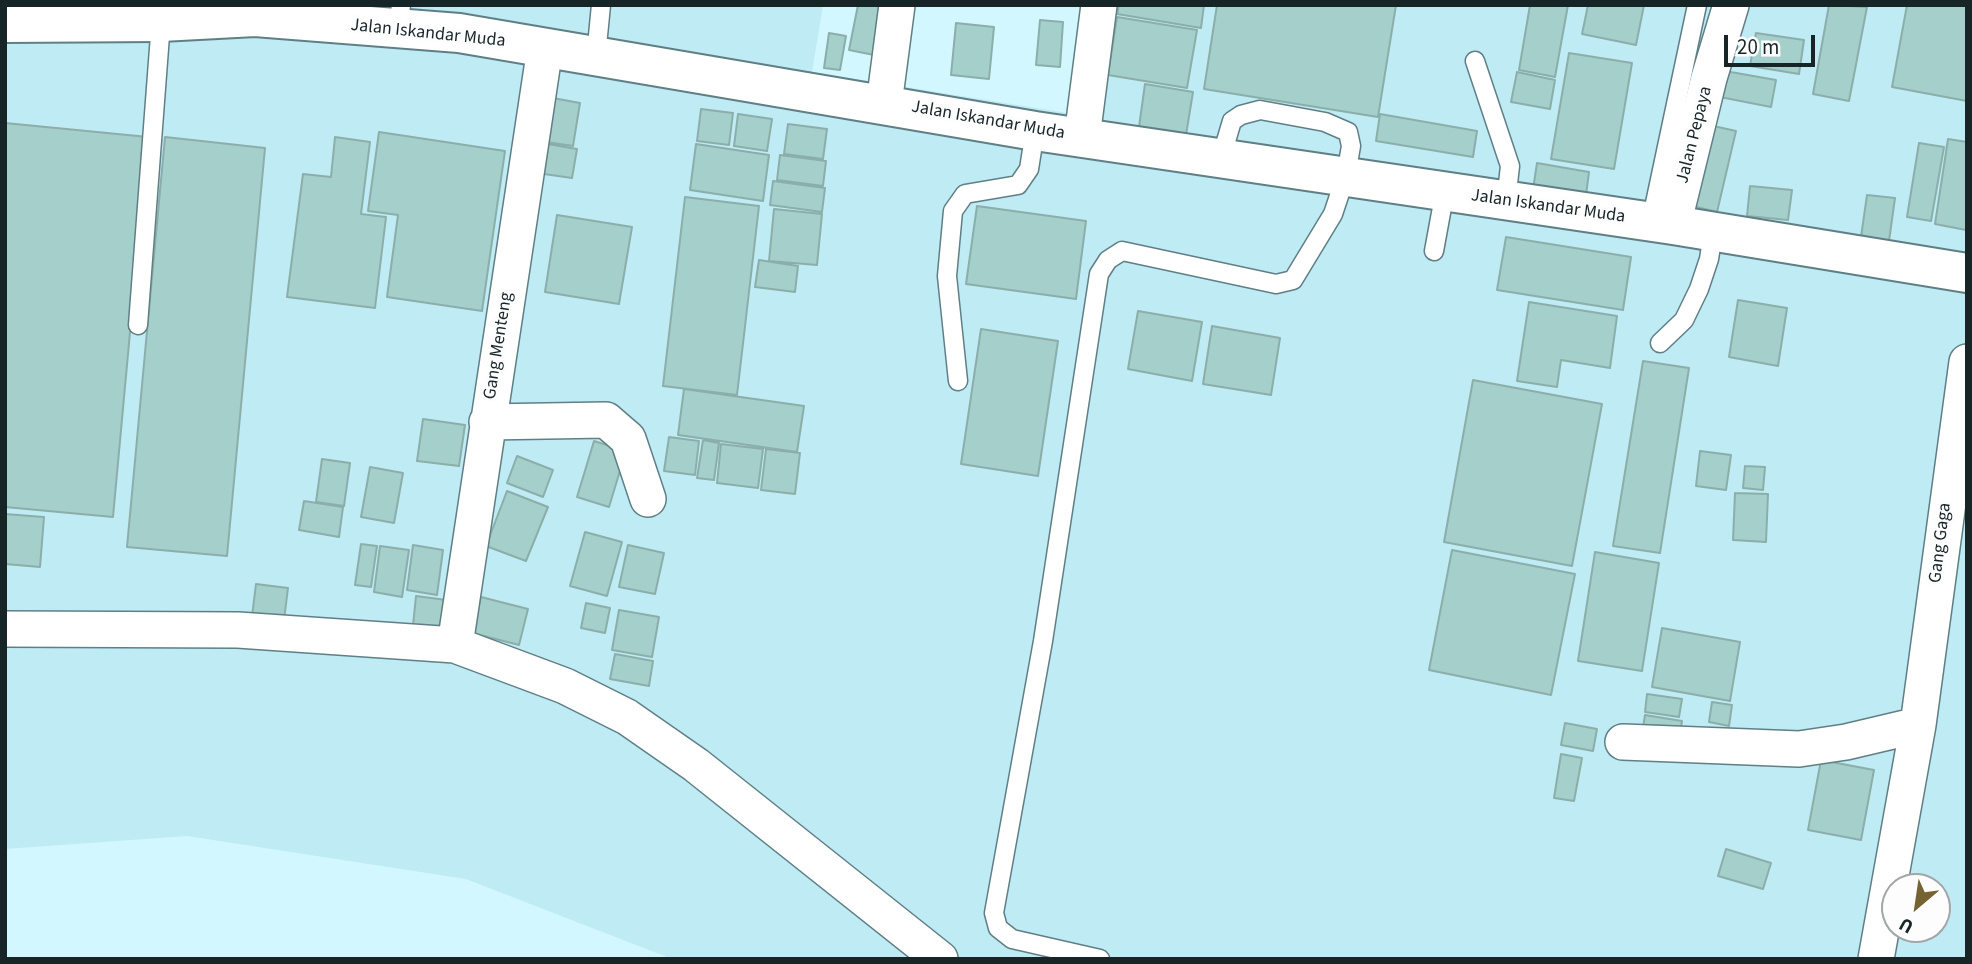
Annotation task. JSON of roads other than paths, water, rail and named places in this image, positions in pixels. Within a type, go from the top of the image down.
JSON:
[{"type":"street","points":[[884,104],[897,5]]},
{"type":"street","points":[[1082,137],[1099,5]]},
{"type":"street","name":"Jalan Pepaya","points":[[1662,223],[1731,5]]},
{"type":"street","name":"Jalan Iskandar Muda","points":[[5,23],[161,22],[256,11],[399,17],[459,33],[1035,131],[1662,223],[1967,273]]},
{"type":"street","name":"Gang Menteng","points":[[455,645],[545,48]]},
{"type":"street","name":"Gang Gaga","points":[[1876,959],[1918,725],[1967,362]]},
{"type":"street","points":[[487,422],[606,420],[628,439],[648,499]]},
{"type":"street","points":[[5,629],[238,630],[455,645],[565,686],[627,717],[696,765],[940,959]]},
{"type":"street","points":[[1623,742],[1799,749],[1918,725]]},
{"type":"lane","points":[[596,56],[601,5]]},
{"type":"lane","points":[[1662,223],[1697,5]]},
{"type":"lane","points":[[138,325],[161,22]]},
{"type":"lane","points":[[1475,61],[1510,166],[1506,201]]},
{"type":"lane","points":[[1100,959],[1012,939],[998,928],[993,913],[1043,641],[1099,274],[1108,260],[1122,251],[1276,284],[1293,280],[1333,214],[1346,175],[1351,146],[1348,132],[1325,122],[1260,110],[1241,115],[1232,121],[1221,158]]},
{"type":"lane","points":[[958,381],[947,276],[953,211],[965,194],[1018,185],[1029,169],[1035,131]]},
{"type":"lane","points":[[1434,251],[1445,191]]},
{"type":"lane","points":[[1660,343],[1684,320],[1709,259],[1713,233]]}]
